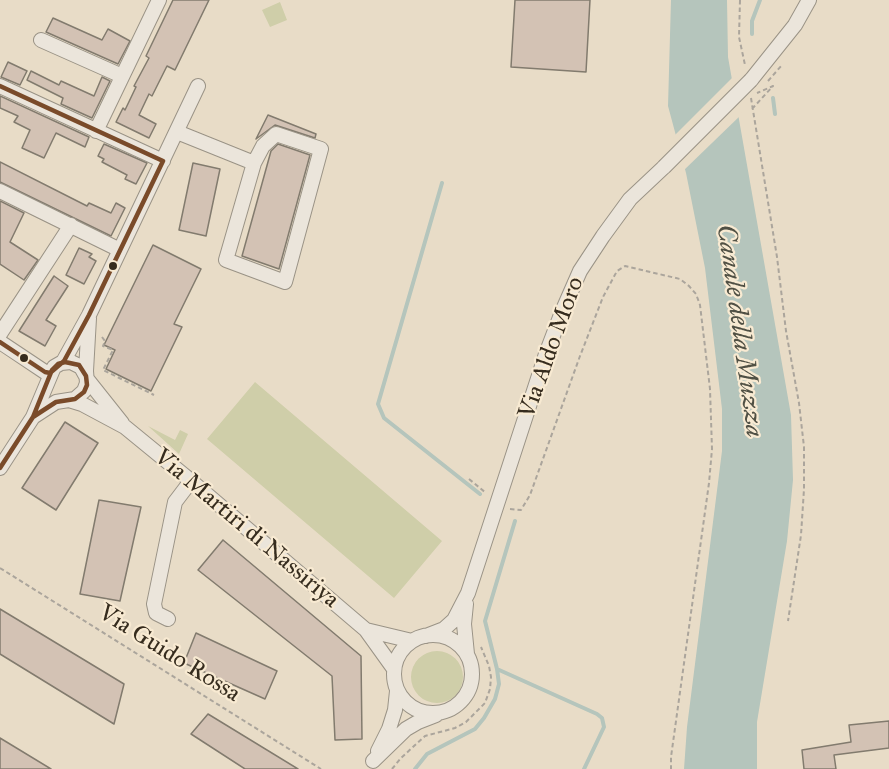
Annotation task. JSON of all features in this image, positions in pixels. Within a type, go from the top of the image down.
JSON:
[{"type":"street","points":[[96,131],[159,0]]},
{"type":"street","name":"Via Aldo Moro","points":[[371,765],[389,729],[395,710],[397,691],[394,669],[400,653],[419,639],[444,629],[454,620],[468,593],[503,506],[546,354],[580,271],[630,199],[749,80],[795,26],[809,0]]},
{"type":"street","points":[[41,40],[122,76]]},
{"type":"street","points":[[0,86],[163,161]]},
{"type":"street","points":[[0,468],[33,417],[55,366],[63,362],[88,321],[198,86]]},
{"type":"street","points":[[177,132],[255,163]]},
{"type":"street","points":[[276,134],[321,149],[285,282],[226,260],[255,163],[263,146],[276,134]]},
{"type":"street","points":[[0,191],[120,250]]},
{"type":"street","points":[[0,334],[71,225]]},
{"type":"street","points":[[33,417],[56,402],[75,399],[82,394],[87,385],[88,321]]},
{"type":"street","points":[[0,342],[45,372],[49,377],[49,387],[54,395],[67,400]]},
{"type":"street","points":[[63,362],[78,364],[87,377]]},
{"type":"street","name":"Via Martiri di Nassiriya","points":[[87,377],[125,427]]},
{"type":"street","name":"Via Martiri di Nassiriya","points":[[67,400],[82,404],[125,427],[191,481],[366,630],[394,669]]},
{"type":"street","points":[[168,619],[156,613],[154,604],[176,502],[191,481]]},
{"type":"street","name":"Via Aldo Moro","points":[[371,765],[406,729],[456,706],[470,686],[472,670],[466,654],[464,624],[468,593]]},
{"type":"street","name":"Via Martiri di Nassiriya","points":[[366,630],[419,639]]},
{"type":"street","points":[[419,639],[444,637],[453,641],[466,654]]},
{"type":"street","points":[[397,691],[406,703],[418,711],[441,713]]},
{"type":"path","points":[[740,0],[739,37],[749,80],[804,447],[801,536],[788,621]]},
{"type":"path","points":[[752,109],[773,86],[757,93]]},
{"type":"path","points":[[470,478],[503,506],[521,510],[528,501],[580,356],[603,297],[616,271],[625,266],[680,279],[696,294],[700,305],[710,389],[712,449],[671,769]]},
{"type":"path","points":[[88,321],[105,341],[103,346],[113,351],[103,370],[154,395]]},
{"type":"path","name":"Via Guido Rossa","points":[[0,568],[321,769]]},
{"type":"green space","points":[[280,2],[287,20],[270,27],[262,10]]},
{"type":"green space","points":[[255,382],[442,541],[394,598],[207,439]]},
{"type":"green space","points":[[148,426],[175,440],[180,430],[188,434],[179,454]]},
{"type":"green space","points":[[432,651],[442,651],[456,658],[463,677],[456,696],[442,703],[432,703],[422,699],[415,692],[411,682],[411,672],[415,662],[422,655]]},
{"type":"water","name":"Canale della Muzza","points":[[671,0],[727,0],[728,57],[791,415],[793,480],[787,541],[757,722],[757,769],[684,769],[687,727],[722,451],[722,409],[705,268],[686,173],[668,106]]},
{"type":"pier","points":[[735,75],[742,114],[682,172],[673,137]]},
{"type":"building","points":[[173,0],[209,0],[175,70],[167,66],[152,96],[149,94],[139,115],[156,124],[149,138],[116,122],[123,108],[125,110],[136,87],[134,86],[149,58],[146,56]]},
{"type":"building","points":[[515,0],[590,0],[586,72],[511,67]]},
{"type":"building","points":[[53,18],[102,40],[108,29],[130,41],[118,64],[46,32]]},
{"type":"building","points":[[8,62],[27,71],[20,85],[1,77]]},
{"type":"building","points":[[31,71],[59,85],[61,81],[94,96],[102,77],[110,81],[92,118],[61,104],[63,98],[27,80]]},
{"type":"building","points":[[0,96],[89,137],[85,147],[56,133],[44,158],[22,148],[30,130],[14,122],[18,116],[0,108]]},
{"type":"building","points":[[268,115],[316,134],[315,138],[275,125],[256,139]]},
{"type":"building","points":[[104,144],[147,163],[136,184],[125,179],[127,175],[102,162],[104,159],[98,156]]},
{"type":"building","points":[[278,144],[310,155],[279,269],[242,256],[271,151]]},
{"type":"building","points":[[0,162],[87,206],[89,203],[111,213],[116,203],[125,208],[111,236],[0,182]]},
{"type":"building","points":[[193,163],[220,169],[206,236],[179,230]]},
{"type":"building","points":[[0,201],[24,213],[10,242],[38,260],[24,280],[0,264]]},
{"type":"building","points":[[153,245],[201,269],[174,324],[182,327],[151,391],[106,369],[115,350],[104,345]]},
{"type":"building","points":[[79,248],[92,254],[89,257],[96,261],[84,284],[66,275]]},
{"type":"building","points":[[54,276],[68,286],[46,320],[56,326],[45,346],[19,331]]},
{"type":"building","points":[[65,422],[98,443],[56,510],[22,488]]},
{"type":"building","points":[[99,500],[141,507],[120,601],[80,594]]},
{"type":"building","points":[[223,540],[361,656],[362,739],[335,740],[332,676],[198,570]]},
{"type":"building","points":[[0,609],[124,684],[114,724],[0,654]]},
{"type":"building","points":[[196,633],[277,671],[265,699],[184,663]]},
{"type":"building","points":[[208,714],[298,769],[245,769],[191,734]]},
{"type":"building","points":[[889,721],[889,748],[834,755],[836,769],[804,769],[802,750],[851,742],[849,725]]},
{"type":"building","points":[[0,738],[51,769],[0,769]]},
{"type":"waterway","points":[[752,34],[752,21],[760,0]]},
{"type":"waterway","points":[[773,98],[775,114]]},
{"type":"waterway","points":[[442,183],[378,404],[384,418],[480,494]]},
{"type":"waterway","points":[[515,521],[485,621],[497,669],[602,718],[604,727],[584,769]]},
{"type":"waterway","points":[[415,769],[427,754],[475,729],[495,699],[499,684],[497,669]]},
{"type":"transit line","points":[[0,86],[163,161],[89,315],[64,361],[50,373]]},
{"type":"transit line","points":[[0,342],[50,373]]},
{"type":"transit line","points":[[65,362],[79,365],[86,376],[87,385],[84,392],[75,399],[56,402],[33,417],[52,370],[58,364],[65,362]]},
{"type":"transit line","points":[[0,468],[33,417]]}]
